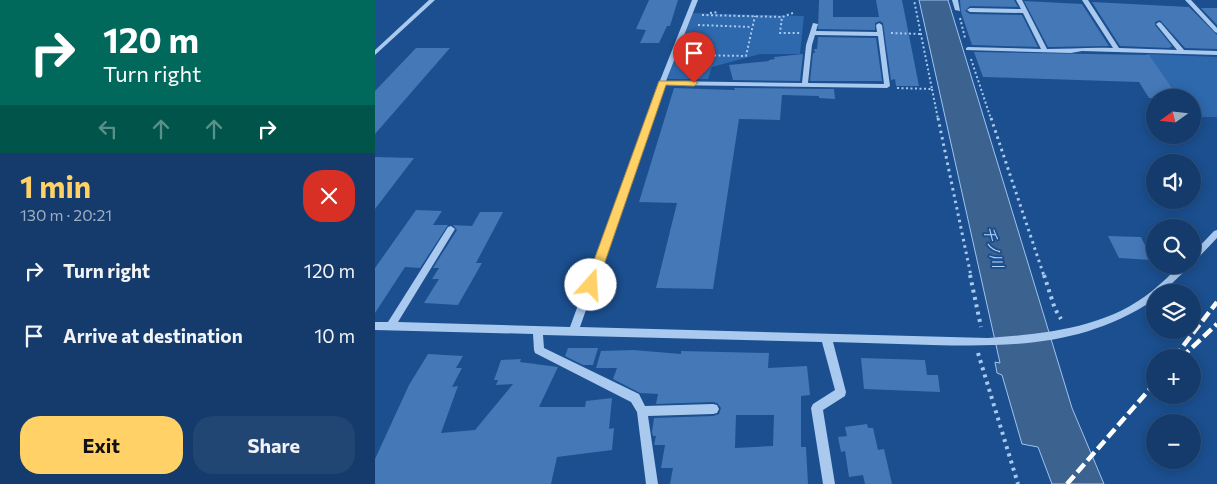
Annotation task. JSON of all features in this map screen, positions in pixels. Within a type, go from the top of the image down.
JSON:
[{"type":"street","points":[[375,53],[432,0]]},
{"type":"street","points":[[574,330],[662,83],[695,0]]},
{"type":"street","points":[[955,0],[958,10]]},
{"type":"street","points":[[1019,0],[1045,50]]},
{"type":"street","points":[[1085,0],[1117,50]]},
{"type":"street","points":[[1188,0],[1217,31]]},
{"type":"street","points":[[970,10],[1024,11]]},
{"type":"street","points":[[805,85],[809,45],[815,24]]},
{"type":"street","points":[[1159,24],[1182,52]]},
{"type":"street","points":[[662,83],[887,86],[879,25]]},
{"type":"street","points":[[813,33],[881,34]]},
{"type":"street","points":[[968,49],[1217,52]]},
{"type":"street","points":[[391,326],[451,229]]},
{"type":"street","points":[[1201,250],[1217,233]]},
{"type":"street","points":[[1166,284],[1176,274]]},
{"type":"street","points":[[375,326],[987,342],[1058,335],[1091,327],[1119,316],[1146,299]]},
{"type":"street","points":[[538,331],[539,350],[635,398],[643,411],[652,484]]},
{"type":"street","points":[[826,337],[841,392],[817,408],[829,484]]},
{"type":"street","points":[[643,411],[713,409]]},
{"type":"path","points":[[914,0],[981,327]]},
{"type":"path","points":[[958,10],[968,49],[1055,310],[1061,319]]},
{"type":"path","points":[[718,12],[702,15],[783,17],[793,13]]},
{"type":"path","points":[[687,55],[746,56],[755,16]]},
{"type":"path","points":[[783,17],[780,33],[813,33]]},
{"type":"path","points":[[698,25],[752,27]]},
{"type":"path","points":[[881,34],[920,34]]},
{"type":"path","points":[[887,86],[931,88]]},
{"type":"path","points":[[975,342],[1018,484]]},
{"type":"shaded area","points":[[693,13],[804,16],[800,54],[760,54],[712,67],[708,79],[667,79]]},
{"type":"shaded area","points":[[1146,54],[1217,57],[1217,117],[1201,117],[1201,89],[1173,89]]},
{"type":"water","name":"千ノ川","points":[[919,0],[948,0],[1072,408],[1104,484],[1052,484],[1038,447],[1022,444],[1002,375],[997,373],[995,362],[1000,363]]},
{"type":"building","points":[[649,0],[678,0],[670,26],[667,26],[659,43],[640,43],[646,30],[636,29]]},
{"type":"building","points":[[819,0],[833,0],[833,17],[879,17],[876,0],[902,0],[919,86],[896,86],[895,79],[891,80],[883,23],[880,21],[875,23],[875,30],[818,29]]},
{"type":"building","points":[[960,0],[1014,0],[1018,7],[970,6],[965,11],[970,14],[1022,15],[1038,47],[972,45],[961,12]]},
{"type":"building","points":[[1024,1],[1082,4],[1109,46],[1048,47]]},
{"type":"building","points":[[1092,2],[1189,7],[1217,35],[1217,49],[1185,48],[1160,20],[1155,22],[1155,25],[1172,46],[1169,48],[1120,46]]},
{"type":"building","points":[[1201,8],[1217,8],[1217,25]]},
{"type":"building","points":[[818,37],[876,38],[882,81],[810,81],[813,53],[815,53],[814,49],[817,49]]},
{"type":"building","points":[[416,48],[450,48],[375,134],[375,91]]},
{"type":"building","points":[[974,52],[1149,55],[1173,89],[1146,89],[1146,93],[1139,82],[983,77]]},
{"type":"building","points":[[803,54],[800,81],[733,80],[729,65],[769,61],[775,59],[774,57]]},
{"type":"building","points":[[674,88],[735,90],[734,88],[834,89],[835,99],[819,98],[819,96],[782,95],[780,120],[739,119],[713,289],[656,288],[677,203],[639,202]]},
{"type":"building","points":[[375,157],[414,158],[375,209]]},
{"type":"building","points":[[416,210],[442,211],[433,225],[448,225],[420,268],[405,267],[375,313],[375,268]]},
{"type":"building","points":[[480,212],[503,212],[476,263],[482,263],[458,305],[424,303],[439,279],[432,279],[439,268],[433,268],[457,230],[453,225],[472,226]]},
{"type":"building","points":[[1108,236],[1141,237],[1146,247],[1146,260],[1119,258]]},
{"type":"building","points":[[568,348],[598,348],[593,365],[583,365],[565,356]]},
{"type":"building","points":[[633,350],[681,354],[681,351],[769,353],[768,368],[807,366],[810,395],[801,396],[801,447],[806,447],[808,484],[670,484],[673,468],[661,468],[665,445],[654,445],[656,436],[653,436],[652,432],[654,418],[713,416],[719,414],[721,408],[717,403],[713,402],[656,404],[658,394],[640,393],[613,379],[617,368],[596,368],[601,351]],"holes":[[[736,415],[774,415],[773,446],[735,448]]]},
{"type":"building","points":[[428,354],[463,356],[456,368],[462,368],[452,387],[458,386],[441,433],[475,430],[513,384],[496,385],[498,380],[494,380],[501,360],[521,359],[520,362],[558,367],[539,407],[585,407],[586,401],[612,398],[609,429],[614,428],[612,450],[557,457],[551,484],[375,484],[375,459],[409,385]]},
{"type":"building","points":[[861,358],[925,360],[927,375],[938,375],[940,392],[864,389]]},
{"type":"building","points":[[867,424],[868,428],[873,428],[878,450],[884,449],[892,484],[865,484],[863,475],[849,477],[845,451],[841,452],[838,437],[847,436],[845,427]]},
{"type":"railway","points":[[1181,349],[1217,302]]},
{"type":"railway","points":[[1191,349],[1217,324]]},
{"type":"railway","points":[[1067,484],[1146,393]]},
{"type":"route","points":[[591,285],[662,83],[694,83]]}]
